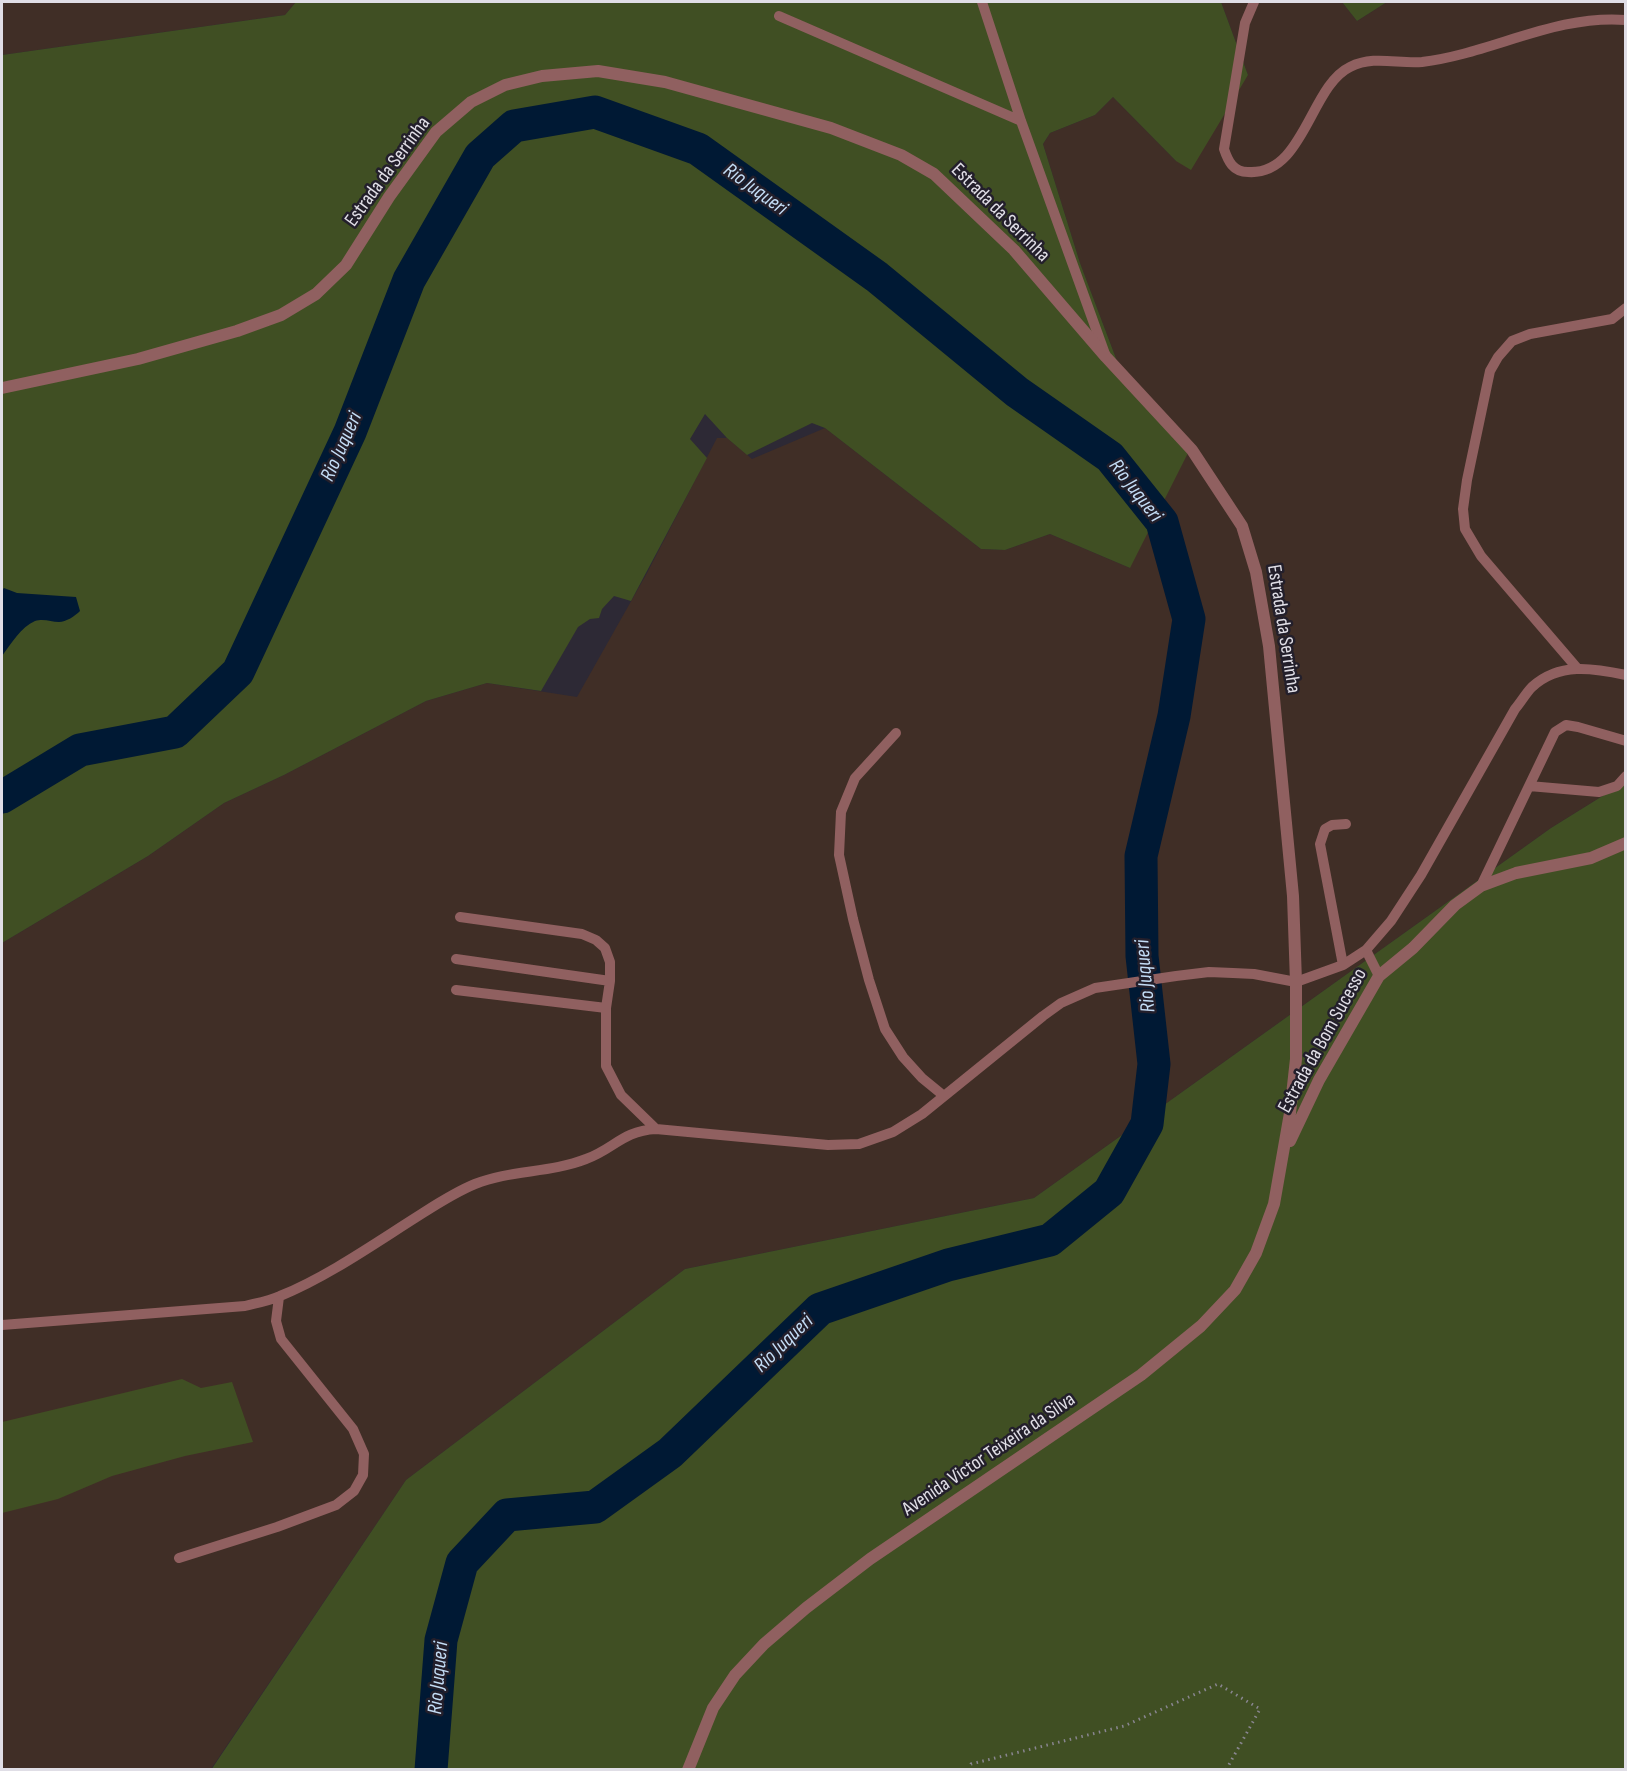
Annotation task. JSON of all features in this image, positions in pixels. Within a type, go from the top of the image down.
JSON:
[{"type":"street","name":"Estrada da Serrinha","points":[[2,388],[138,359],[237,331],[281,315],[316,294],[346,265],[389,197],[436,132],[471,102],[505,85],[542,76],[598,71],[665,82],[831,128],[901,155],[934,174],[1014,249],[1106,357],[1192,450],[1242,526],[1256,572],[1269,646],[1293,896],[1296,1059],[1283,1156]]},
{"type":"street","name":"Estrada da Bom Sucesso","points":[[1283,1156],[1319,1080],[1379,976],[1413,948],[1455,905],[1481,886],[1516,873],[1591,858],[1626,843]]},
{"type":"street","name":"Avenida Victor Teixeira da Silva","points":[[688,1770],[713,1708],[735,1675],[764,1644],[806,1608],[870,1559],[1141,1375],[1201,1326],[1235,1290],[1256,1253],[1274,1204],[1283,1156]]},
{"type":"lane","points":[[982,2],[1021,122],[1106,357]]},
{"type":"lane","points":[[1254,2],[1245,23],[1224,149],[1229,163],[1242,172],[1257,173],[1277,163],[1302,136],[1324,93],[1335,78],[1349,67],[1369,60],[1420,62],[1570,24],[1602,18],[1626,20]]},
{"type":"lane","points":[[779,16],[1021,122]]},
{"type":"lane","points":[[1577,668],[1481,556],[1465,529],[1463,509],[1490,371],[1498,357],[1512,341],[1530,334],[1612,319],[1626,308]]},
{"type":"lane","points":[[2,1325],[245,1306],[279,1297],[348,1260],[474,1184],[506,1174],[575,1163],[590,1158],[632,1132],[656,1129],[828,1145],[859,1144],[893,1132],[922,1114],[1060,1003],[1095,988],[1209,972],[1254,974],[1296,982],[1343,965],[1366,950],[1391,921],[1515,709],[1532,687],[1554,672],[1577,668],[1626,675]]},
{"type":"lane","points":[[1481,886],[1555,732],[1566,725],[1626,741]]},
{"type":"lane","points":[[896,733],[855,778],[841,812],[839,855],[858,939],[885,1029],[903,1057],[922,1078],[944,1096]]},
{"type":"lane","points":[[1529,786],[1599,792],[1617,786],[1626,776]]},
{"type":"lane","points":[[1343,965],[1320,844],[1324,829],[1332,825],[1346,824]]},
{"type":"lane","points":[[460,917],[582,934],[596,940],[605,948],[610,962],[606,1008],[606,1066],[621,1095],[656,1129]]},
{"type":"lane","points":[[1366,950],[1379,976]]},
{"type":"lane","points":[[456,959],[610,981]]},
{"type":"lane","points":[[456,990],[606,1008]]},
{"type":"lane","points":[[179,1558],[277,1527],[336,1505],[354,1491],[363,1475],[364,1454],[354,1429],[281,1339],[276,1322],[279,1297]]},
{"type":"path","points":[[969,1770],[971,1764],[1124,1726],[1218,1684],[1260,1709],[1227,1770]]},
{"type":"shaded area","points":[[2,2],[296,2],[285,15],[2,55]]},
{"type":"shaded area","points":[[1221,2],[1342,2],[1357,21],[1387,2],[1625,2],[1625,782],[1551,828],[1034,1198],[685,1269],[406,1480],[211,1769],[2,1769],[2,943],[148,856],[224,803],[284,775],[426,701],[487,683],[577,697],[647,573],[717,438],[727,438],[752,459],[825,428],[981,549],[1005,550],[1050,534],[1130,568],[1117,361],[1080,263],[1043,144],[1050,133],[1095,115],[1113,97],[1176,161],[1248,75]]},
{"type":"green space","points":[[296,2],[1221,2],[1248,75],[1191,170],[1176,161],[1113,97],[1095,115],[1050,133],[1043,144],[1080,263],[1117,361],[1193,443],[1130,568],[1050,534],[1005,550],[981,549],[825,428],[812,423],[747,455],[727,438],[705,414],[690,439],[707,458],[631,601],[614,596],[602,609],[599,618],[590,619],[578,627],[541,691],[487,683],[426,701],[284,775],[224,803],[148,856],[2,943],[2,55],[285,15]]},
{"type":"green space","points":[[1342,2],[1387,2],[1357,21]]},
{"type":"green space","points":[[1625,782],[1625,1769],[211,1770],[406,1480],[685,1269],[1034,1198],[1551,828]]},
{"type":"green space","points":[[182,1379],[201,1388],[232,1382],[253,1442],[185,1456],[112,1476],[58,1499],[2,1513],[2,1422]]},
{"type":"water","points":[[4,588],[17,593],[76,597],[80,611],[62,622],[35,621],[25,627],[2,656],[2,590]]},
{"type":"waterway","name":"Rio Juqueri","points":[[2,797],[80,750],[175,732],[238,672],[350,432],[409,280],[480,156],[514,126],[595,112],[698,149],[877,277],[1017,392],[1110,457],[1162,522],[1189,619],[1174,716],[1141,856],[1142,956],[1154,1064],[1147,1124],[1109,1192],[1050,1240],[948,1265],[820,1309],[670,1453],[595,1507],[507,1515],[462,1563],[441,1640],[431,1770]]}]
